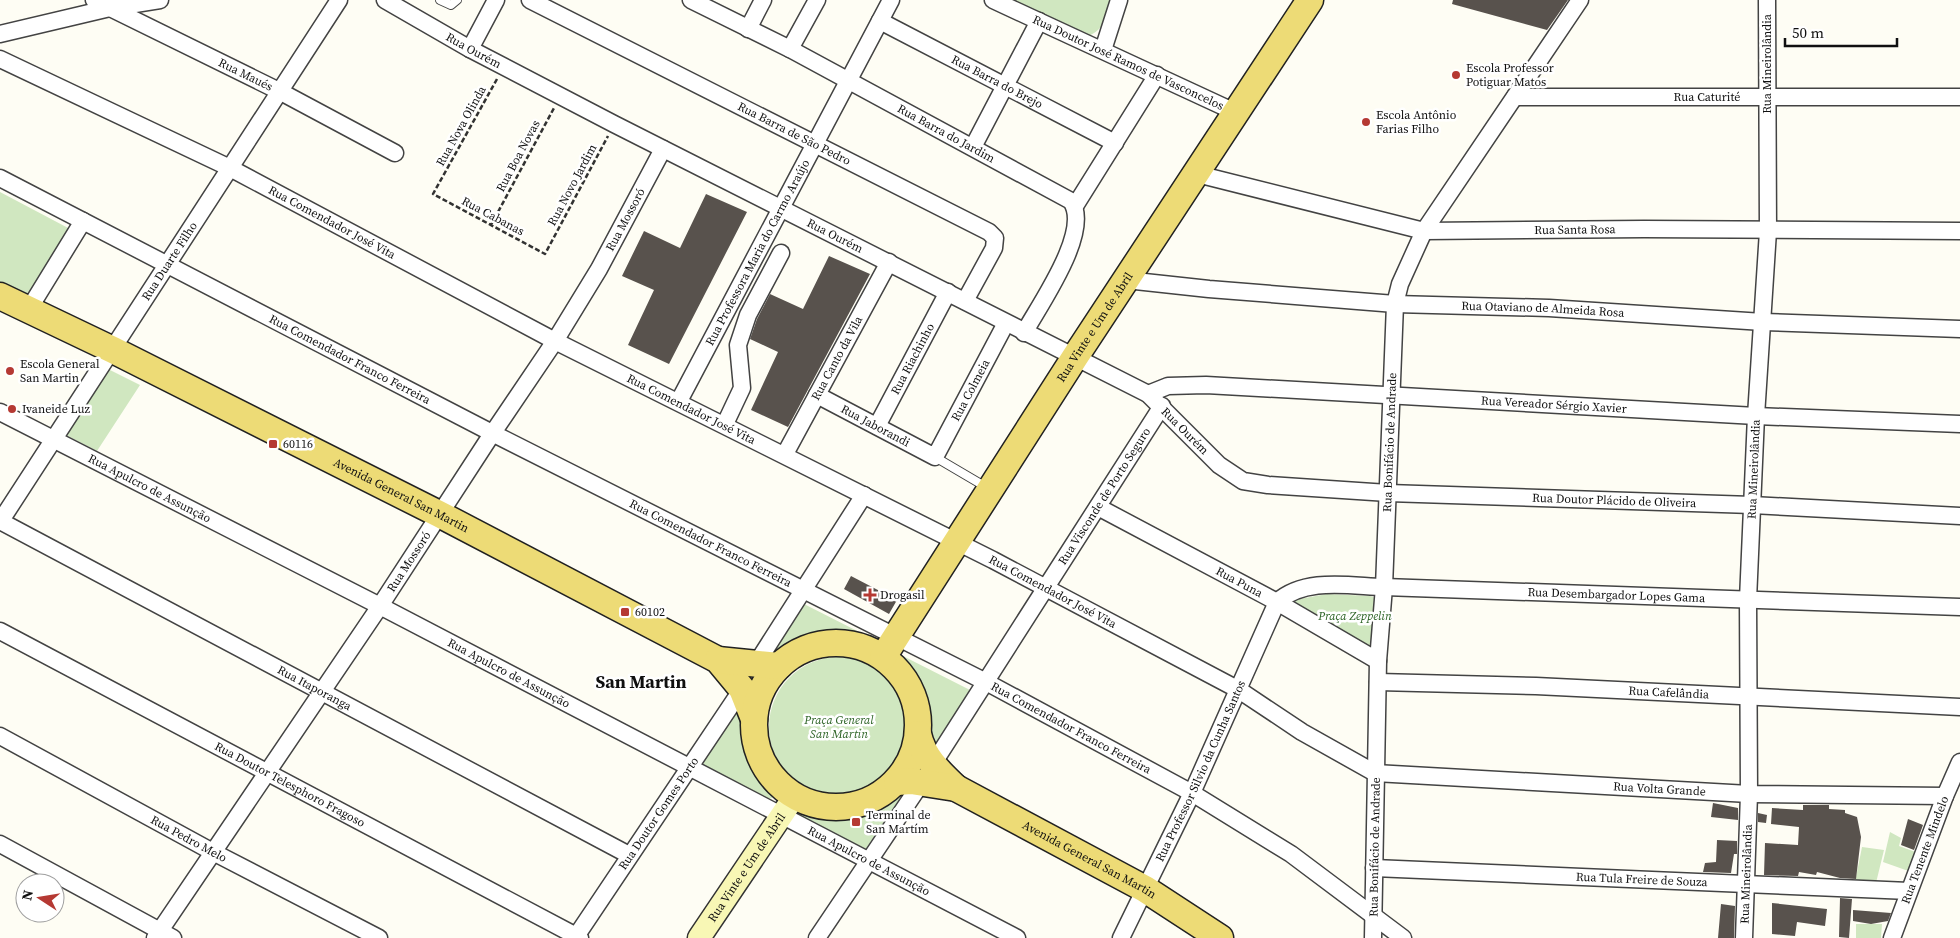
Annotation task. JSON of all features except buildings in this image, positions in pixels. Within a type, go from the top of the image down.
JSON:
[{"type":"main road","name":"Rua Vinte e Um de Abril","points":[[890,646],[1075,357],[1310,0]]},
{"type":"main road","name":"Avenida General San Martin","points":[[0,296],[113,350],[439,514],[718,660],[767,665]]},
{"type":"main road","points":[[829,643],[858,646],[890,646],[898,670],[908,685],[916,703],[918,734],[911,760],[896,782],[874,798],[848,808],[829,808],[811,804],[789,806],[780,786],[768,772],[757,746],[754,719],[767,665],[811,646],[829,643]]},
{"type":"main road","name":"Avenida General San Martin","points":[[718,660],[742,689],[754,719]]},
{"type":"main road","name":"Avenida General San Martin","points":[[918,734],[928,773],[1145,889],[1220,938]]},
{"type":"main road","points":[[896,782],[928,773]]},
{"type":"street","name":"Rua Maués","points":[[94,0],[281,92],[395,153]]},
{"type":"street","points":[[0,34],[110,8],[160,0]]},
{"type":"street","name":"Rua Duarte Filho","points":[[0,521],[168,266],[339,0]]},
{"type":"street","name":"Rua Ourém","points":[[385,0],[470,49],[614,124],[948,292],[1024,333],[1106,370],[1148,394],[1231,475],[1243,481],[1268,485]]},
{"type":"street","points":[[470,49],[496,0]]},
{"type":"street","name":"Rua Barra de São Pedro","points":[[530,0],[993,235],[994,248],[965,301]]},
{"type":"street","name":"Rua Barra do Jardim","points":[[691,0],[790,49],[848,82],[1064,195],[1075,206]]},
{"type":"street","points":[[748,29],[763,0]]},
{"type":"street","points":[[790,49],[817,0]]},
{"type":"street","name":"Rua Professora Maria do Carmo Araújo","points":[[679,401],[891,0]]},
{"type":"street","name":"Rua Doutor José Ramos de Vasconcelos","points":[[993,0],[1235,112]]},
{"type":"street","name":"Rua Doutor José Ramos de Vasconcelos","points":[[1103,50],[1119,0]]},
{"type":"street","name":"Rua Bonifácio de Andrade","points":[[1373,938],[1378,661],[1384,587],[1395,304],[1400,284],[1424,231],[1580,0]]},
{"type":"street","name":"Rua Mineirolândia","points":[[1744,938],[1750,794],[1748,600],[1756,416],[1768,231],[1767,0]]},
{"type":"street","name":"Rua Barra do Brejo","points":[[880,21],[1115,143]]},
{"type":"street","points":[[973,147],[1039,21]]},
{"type":"street","name":"Rua Comendador José Vita","points":[[0,59],[230,168],[555,341],[785,454],[1046,588],[1239,690],[1302,732],[1375,773]]},
{"type":"street","points":[[1024,333],[1063,263],[1073,239],[1077,215],[1075,206],[1157,76]]},
{"type":"street","name":"Rua Caturité","points":[[1515,97],[1960,97]]},
{"type":"street","name":"Rua Mossoró","points":[[162,936],[211,851],[266,774],[380,606],[492,433],[555,341],[599,269],[663,149]]},
{"type":"street","name":"Rua Santa Rosa","points":[[1197,174],[1424,231],[1644,229],[1960,231]]},
{"type":"street","name":"Rua Comendador Franco Ferreira","points":[[0,178],[802,591],[890,646],[986,682],[1192,793],[1291,854],[1374,919],[1403,938]]},
{"type":"street","points":[[29,309],[83,221]]},
{"type":"street","points":[[725,424],[742,388],[738,345],[748,315],[781,253]]},
{"type":"street","name":"Rua Canto da Vila","points":[[785,454],[889,262]]},
{"type":"street","name":"Rua Otaviano de Almeida Rosa","points":[[1126,280],[1210,290],[1395,304],[1549,308],[1763,322],[1960,329]]},
{"type":"street","name":"Rua Riachinho","points":[[877,426],[948,292]]},
{"type":"street","name":"Rua Colmeia","points":[[935,457],[1006,323]]},
{"type":"street","name":"Rua Vereador Sérgio Xavier","points":[[1148,394],[1168,386],[1199,384],[1756,416],[1960,424]]},
{"type":"street","name":"Rua Jaborandi","points":[[817,395],[935,457]]},
{"type":"street","name":"Rua Visconde de Porto Seguro","points":[[817,938],[928,773],[1162,406]]},
{"type":"street","name":"Rua Apulcro de Assunção","points":[[0,412],[380,606],[690,768],[789,806],[870,860],[1016,938]]},
{"type":"street","name":"Rua Doutor Plácido de Oliveira","points":[[1268,485],[1388,493],[1752,506],[1960,516]]},
{"type":"street","points":[[767,665],[802,591],[864,495]]},
{"type":"street","name":"Rua Puna","points":[[1098,507],[1278,602],[1378,661]]},
{"type":"street","name":"Rua Itaporanga","points":[[0,521],[629,856]]},
{"type":"street","name":"Rua Desembargador Lopes Gama","points":[[1278,602],[1287,594],[1305,587],[1384,587],[1960,606]]},
{"type":"street","name":"Rua Professor Silvio da Cunha Santos","points":[[1121,938],[1192,793],[1278,602]]},
{"type":"street","name":"Rua Doutor Telesphoro Fragoso","points":[[0,631],[266,774],[577,937]]},
{"type":"street","name":"Rua Cafelândia","points":[[1378,682],[1536,686],[1960,708]]},
{"type":"street","name":"Rua Doutor Gomes Porto","points":[[577,937],[629,856],[742,689]]},
{"type":"street","name":"Rua Pedro Melo","points":[[0,736],[211,851],[379,938]]},
{"type":"street","name":"Rua Tenente Mindelo","points":[[1892,938],[1945,796],[1960,762]]},
{"type":"street","name":"Rua Volta Grande","points":[[1375,773],[1750,794],[1945,796]]},
{"type":"street","name":"Rua Vinte e Um de Abril","points":[[699,938],[789,806]]},
{"type":"street","points":[[0,844],[162,936]]},
{"type":"street","name":"Rua Tula Freire de Souza","points":[[1374,868],[1909,891]]},
{"type":"lane","points":[[440,0],[451,5],[456,0]]},
{"type":"lane","points":[[935,457],[990,489]]},
{"type":"path","name":"Rua Nova Olinda","points":[[433,194],[504,67]]},
{"type":"path","name":"Rua Boa Novas","points":[[491,225],[561,96]]},
{"type":"path","name":"Rua Novo Jardim","points":[[545,254],[614,124]]},
{"type":"path","name":"Rua Cabanas","points":[[433,194],[545,254]]},
{"type":"green space","points":[[1009,0],[1116,0],[1102,26],[1088,36]]},
{"type":"green space","points":[[0,192],[70,229],[28,300],[0,286]]},
{"type":"green space","points":[[108,369],[140,385],[97,451],[64,434]]},
{"type":"green space","name":"Praça Zeppelin","points":[[1327,594],[1370,596],[1376,598],[1372,649],[1293,603],[1294,600]]},
{"type":"green space","points":[[804,604],[874,641],[837,636],[827,637],[799,646],[773,662],[767,659]]},
{"type":"green space","points":[[899,654],[970,690],[934,748],[924,700],[909,671],[897,658]]},
{"type":"green space","name":"Praça General San Martin","points":[[839,657],[853,658],[866,662],[889,677],[904,700],[908,713],[908,741],[904,754],[889,777],[866,792],[853,796],[839,797],[825,796],[812,792],[789,777],[774,754],[770,741],[769,727],[770,713],[774,700],[789,677],[812,662],[825,658]]},
{"type":"green space","points":[[737,710],[746,710],[753,759],[762,778],[774,794],[772,798],[767,799],[704,765],[703,762]]},
{"type":"green space","points":[[905,791],[865,850],[799,814],[803,811],[833,816],[853,815],[872,810]]},
{"type":"green space","points":[[1890,832],[1901,838],[1899,846],[1921,854],[1914,873],[1883,862]]},
{"type":"green space","points":[[1862,847],[1884,850],[1875,887],[1855,882]]},
{"type":"green space","points":[[1856,924],[1882,924],[1881,938],[1856,938]]},
{"type":"place","name":"Escola Professor Potiguar Matos","points":[[1456,75]]},
{"type":"place","name":"Escola Antônio Farias Filho","points":[[1366,122]]},
{"type":"place","name":"Escola General San Martin","points":[[10,371]]},
{"type":"place","name":"Ivaneide Luz","points":[[12,409]]},
{"type":"place","name":"60116","points":[[273,444]]},
{"type":"place","name":"Drogasil","points":[[870,595]]},
{"type":"place","name":"60102","points":[[625,612]]},
{"type":"place","name":"Terminal de San Martím","points":[[856,822]]},
{"type":"district","name":"San Martin","points":[[641,682]]}]
